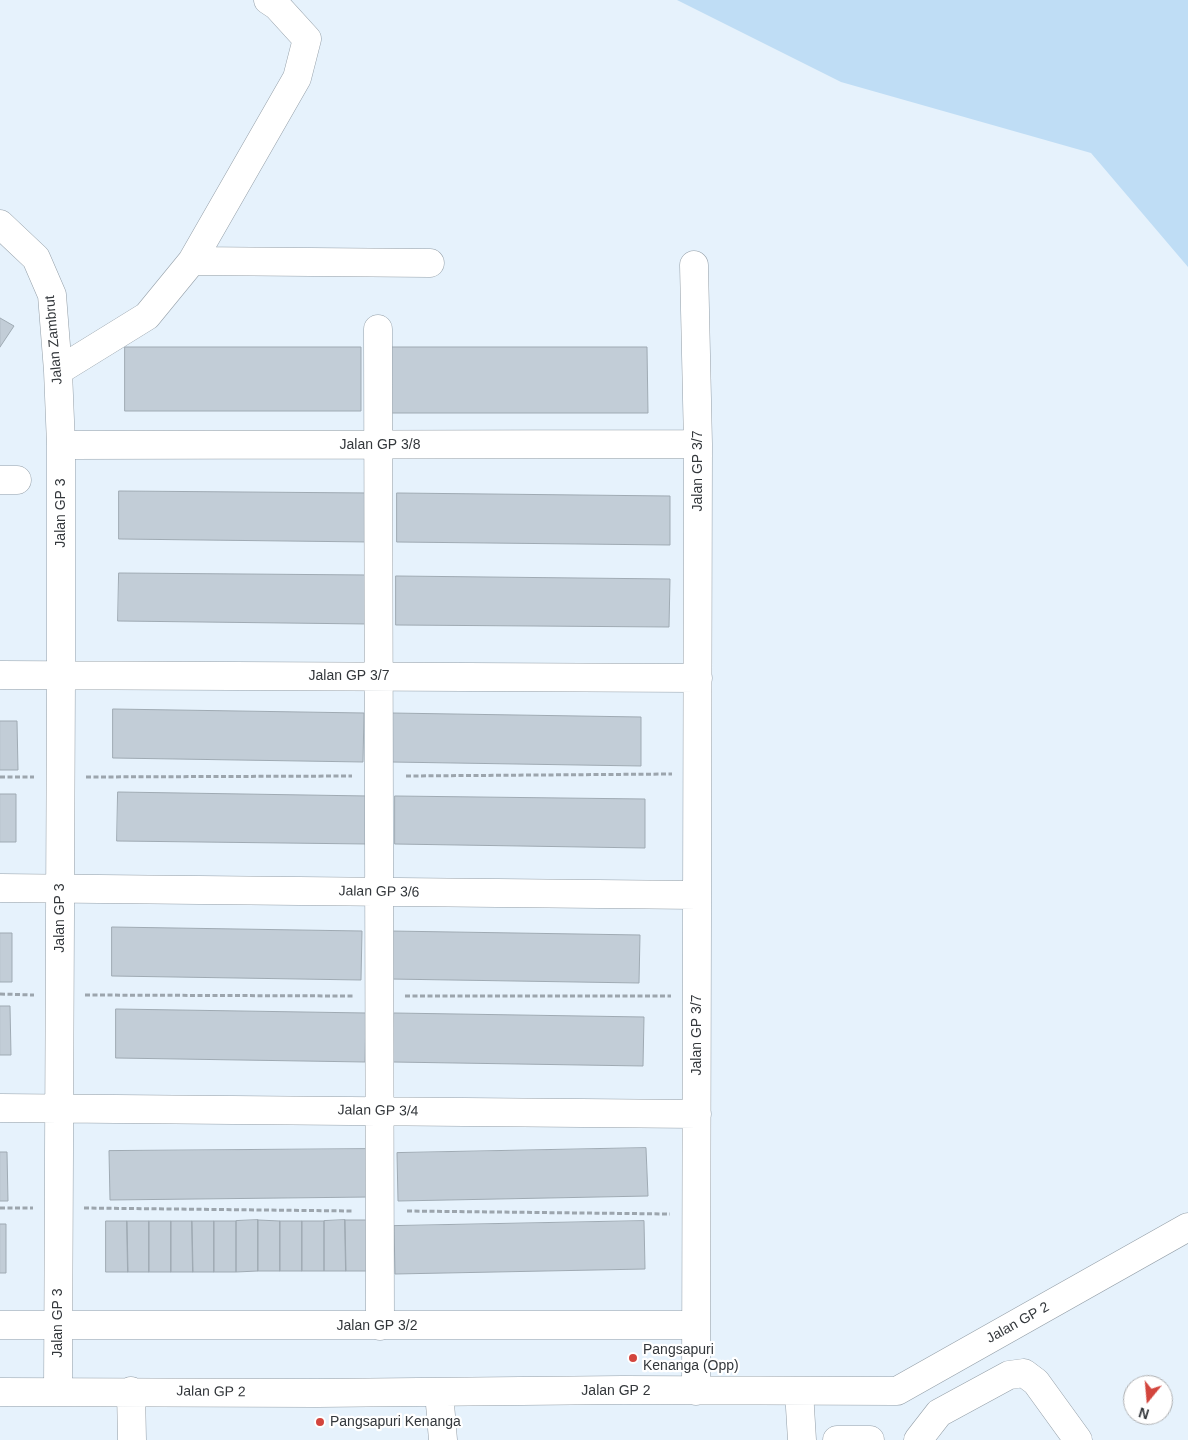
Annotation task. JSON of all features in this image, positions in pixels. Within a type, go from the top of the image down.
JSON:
[{"type":"street","points":[[58,371],[147,316],[192,261],[297,78],[307,40],[277,6],[268,0]]},
{"type":"street","name":"Jalan Zambrut","points":[[0,224],[36,258],[52,295],[61,445]]},
{"type":"street","points":[[192,261],[430,263]]},
{"type":"street","name":"Jalan GP 3/7","points":[[694,265],[698,444],[696,1391]]},
{"type":"street","points":[[378,329],[380,1326]]},
{"type":"street","name":"Jalan GP 3/8","points":[[61,445],[698,444]]},
{"type":"street","name":"Jalan GP 3","points":[[58,1392],[61,445]]},
{"type":"street","name":"Jalan GP 3/7","points":[[0,675],[698,678]]},
{"type":"street","name":"Jalan GP 3/6","points":[[0,888],[697,895]]},
{"type":"street","name":"Jalan GP 3/4","points":[[0,1108],[697,1114]]},
{"type":"street","name":"Jalan GP 2","points":[[0,1392],[897,1391],[1188,1227]]},
{"type":"street","name":"Jalan GP 3/2","points":[[0,1325],[380,1326],[696,1324]]},
{"type":"street","points":[[918,1440],[939,1413],[1009,1375],[1024,1373],[1036,1382],[1078,1440]]},
{"type":"street","points":[[799,1391],[802,1440]]},
{"type":"street","points":[[131,1392],[132,1440]]},
{"type":"street","points":[[439,1392],[444,1440]]},
{"type":"street","points":[[836,1440],[870,1440]]},
{"type":"path","points":[[0,777],[698,774]]},
{"type":"path","points":[[0,994],[697,996]]},
{"type":"path","points":[[0,1208],[696,1214]]},
{"type":"shaded area","points":[[677,0],[1188,0],[1188,267],[1091,153],[841,82]]},
{"type":"building","points":[[0,318],[14,326],[0,347]]},
{"type":"building","points":[[125,347],[361,347],[361,411],[125,411]]},
{"type":"building","points":[[384,347],[647,347],[648,413],[384,413]]},
{"type":"building","points":[[119,491],[369,493],[369,542],[119,539]]},
{"type":"building","points":[[397,493],[670,496],[670,545],[397,542]]},
{"type":"building","points":[[119,573],[368,575],[368,624],[118,621]]},
{"type":"building","points":[[396,576],[670,579],[669,627],[396,625]]},
{"type":"building","points":[[113,709],[364,713],[363,762],[113,758]]},
{"type":"building","points":[[391,713],[641,717],[641,766],[391,762]]},
{"type":"building","points":[[0,721],[17,721],[18,770],[0,770]]},
{"type":"building","points":[[118,792],[368,796],[367,844],[117,841]]},
{"type":"building","points":[[0,794],[16,794],[16,842],[0,842]]},
{"type":"building","points":[[395,796],[645,799],[645,848],[395,844]]},
{"type":"building","points":[[112,927],[362,931],[361,980],[112,976]]},
{"type":"building","points":[[390,931],[640,935],[639,983],[389,979]]},
{"type":"building","points":[[0,933],[12,933],[12,982],[0,982]]},
{"type":"building","points":[[0,1006],[10,1006],[11,1055],[0,1055]]},
{"type":"building","points":[[116,1009],[366,1013],[365,1062],[116,1058]]},
{"type":"building","points":[[394,1013],[644,1017],[643,1066],[393,1062]]},
{"type":"building","points":[[646,1148],[648,1196],[398,1201],[397,1153]]},
{"type":"building","points":[[368,1149],[369,1197],[110,1200],[109,1151]]},
{"type":"building","points":[[0,1152],[7,1152],[8,1201],[0,1201]]},
{"type":"building","points":[[258,1220],[280,1221],[280,1271],[258,1271]]},
{"type":"building","points":[[258,1220],[258,1271],[236,1272],[236,1221]]},
{"type":"building","points":[[345,1220],[367,1220],[367,1271],[346,1271]]},
{"type":"building","points":[[345,1220],[346,1271],[324,1271],[324,1221]]},
{"type":"building","points":[[106,1221],[127,1221],[128,1272],[106,1272]]},
{"type":"building","points":[[127,1221],[149,1221],[149,1272],[128,1272]]},
{"type":"building","points":[[149,1221],[171,1221],[171,1272],[149,1272]]},
{"type":"building","points":[[171,1221],[192,1221],[193,1272],[171,1272]]},
{"type":"building","points":[[192,1221],[214,1221],[214,1272],[193,1272]]},
{"type":"building","points":[[214,1221],[236,1221],[236,1272],[214,1272]]},
{"type":"building","points":[[280,1221],[302,1221],[302,1271],[280,1271]]},
{"type":"building","points":[[302,1221],[324,1221],[324,1271],[302,1271]]},
{"type":"building","points":[[644,1221],[645,1269],[395,1274],[394,1226]]},
{"type":"building","points":[[0,1224],[6,1224],[6,1273],[0,1273]]},
{"type":"place","name":"Pangsapuri Kenanga (Opp)","points":[[633,1358]]},
{"type":"place","name":"Pangsapuri Kenanga","points":[[320,1422]]}]
